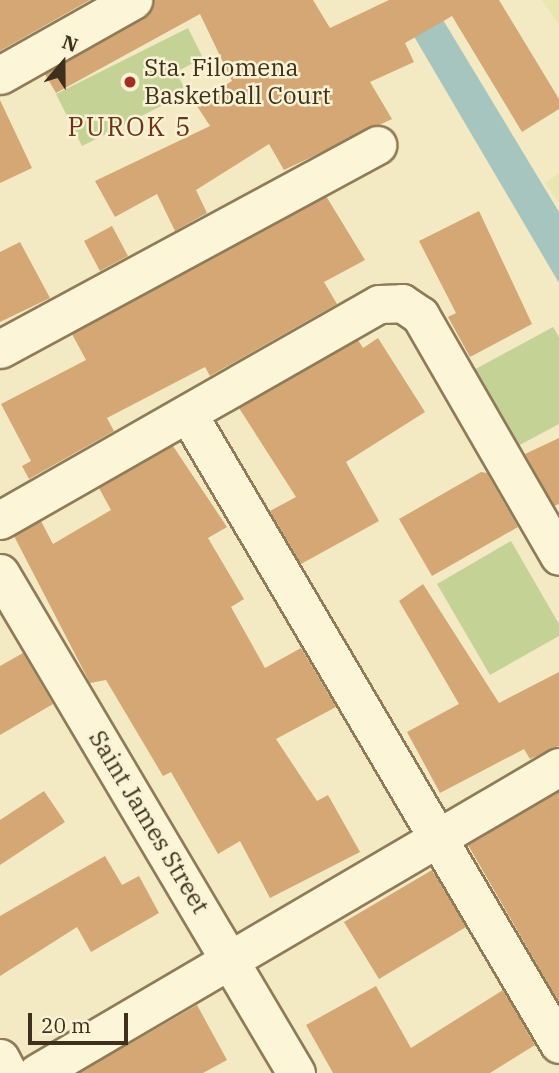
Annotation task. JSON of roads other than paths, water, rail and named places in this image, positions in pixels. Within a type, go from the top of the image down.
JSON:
[{"type":"street","points":[[0,75],[133,0]]},
{"type":"street","points":[[0,349],[377,145]]},
{"type":"street","points":[[0,520],[379,304],[402,303],[419,315],[559,556]]},
{"type":"street","points":[[188,414],[441,836],[559,1044]]},
{"type":"street","name":"Saint James Street","points":[[0,573],[296,1073]]},
{"type":"street","points":[[37,1073],[559,767]]},
{"type":"street","points":[[0,1058],[8,1073]]},
{"type":"water","points":[[431,0],[559,212],[559,283],[409,28]]},
{"type":"place","name":"Sta. Filomena Basketball Court","points":[[130,82]]},
{"type":"district","name":"PUROK 5","points":[[130,127]]}]
